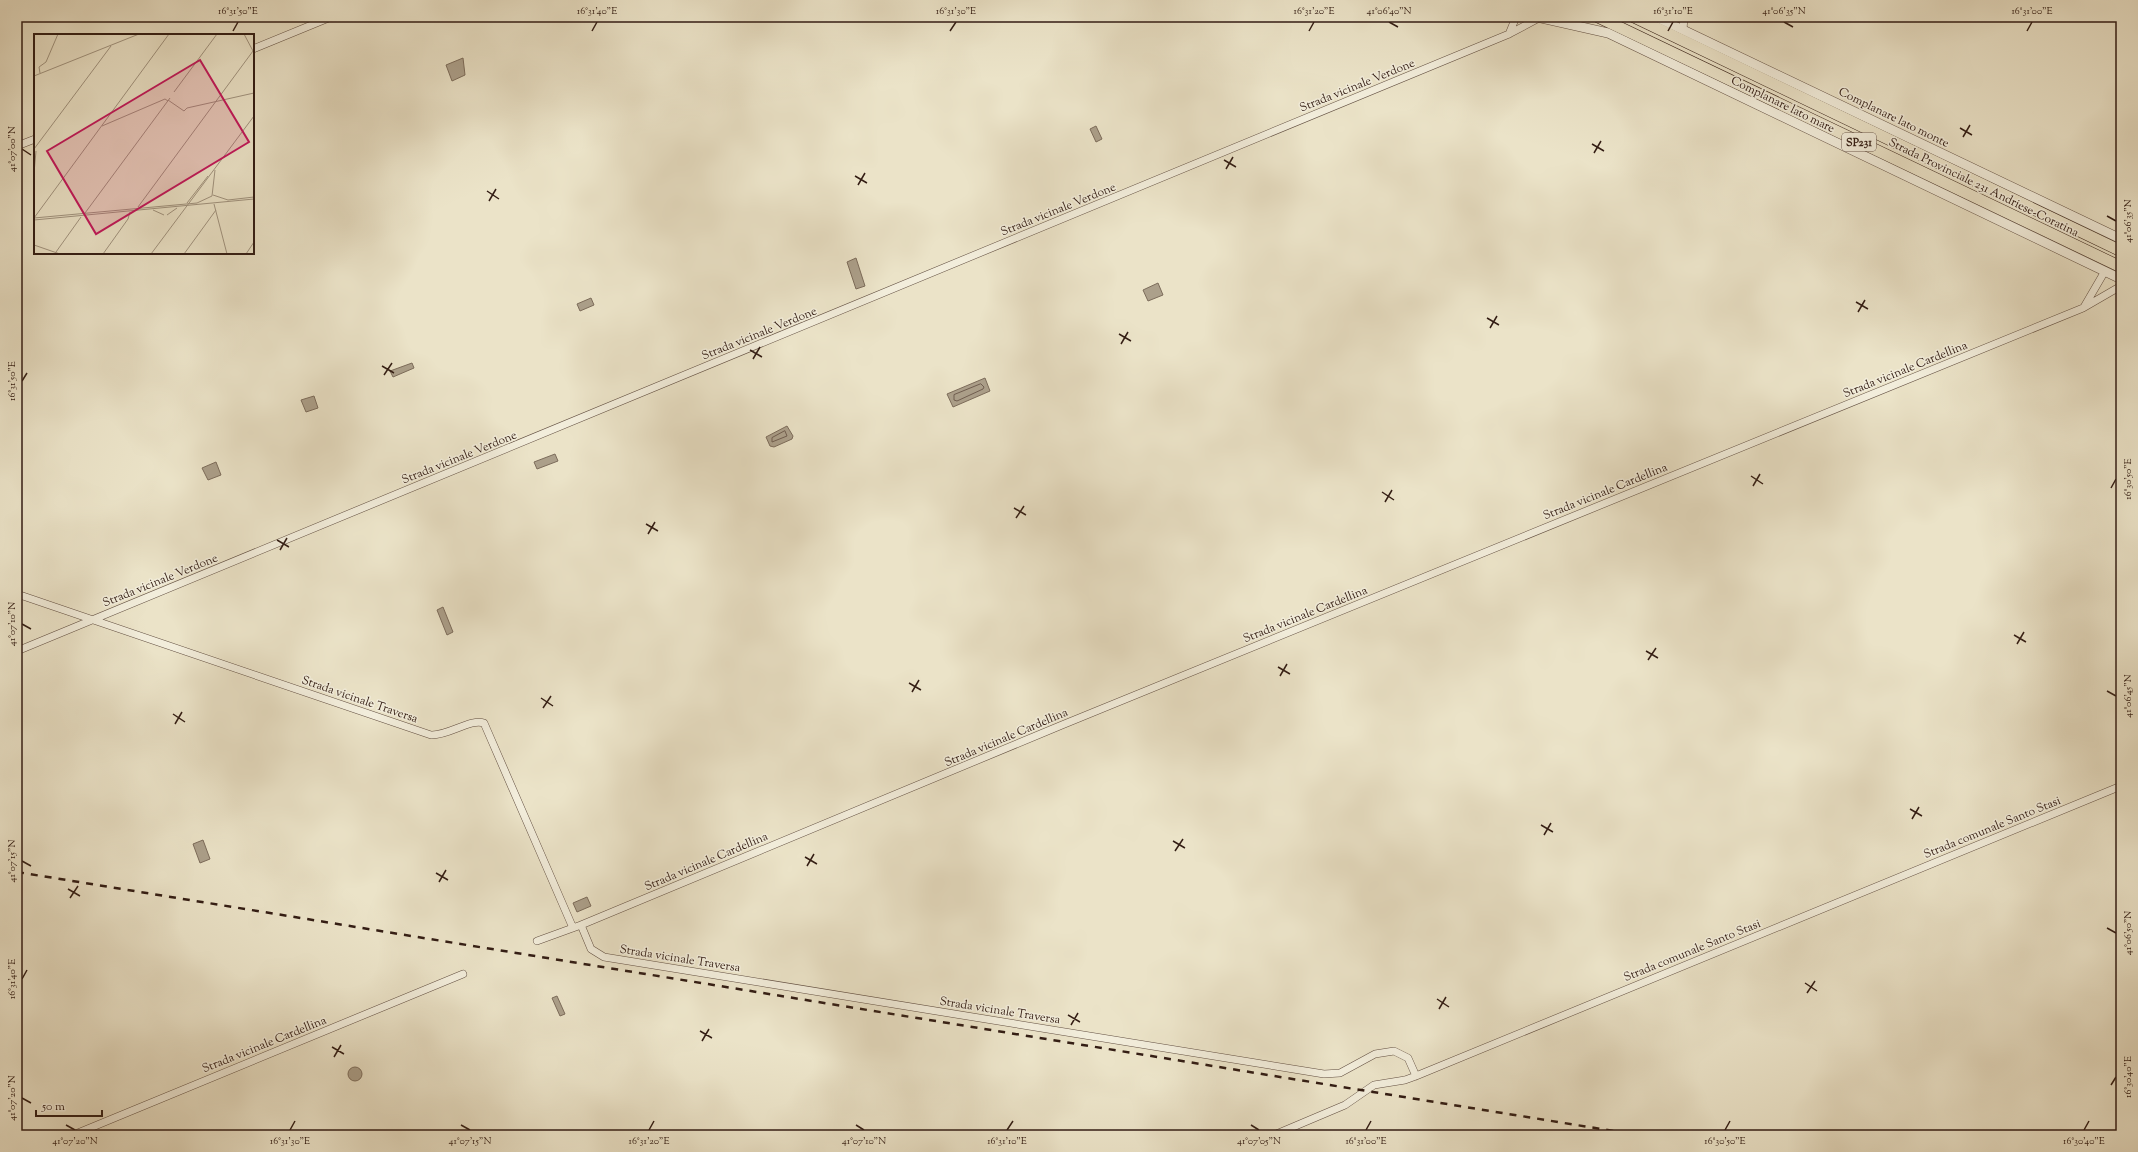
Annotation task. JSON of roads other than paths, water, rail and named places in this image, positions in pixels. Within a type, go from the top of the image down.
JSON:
[{"type":"highway","name":"Strada Provinciale 231 Andriese-Coratina","points":[[1598,17],[2121,267]]},
{"type":"highway","name":"Strada Provinciale 231 Andriese-Coratina","points":[[1634,17],[2121,252]]},
{"type":"street","points":[[254,49],[331,17]]},
{"type":"street","points":[[1509,34],[1516,17]]},
{"type":"street","name":"Strada vicinale Verdone","points":[[17,651],[1509,34],[1538,17]]},
{"type":"street","name":"Complanare lato mare","points":[[1538,17],[1556,23],[1584,26],[1608,34],[2121,279]]},
{"type":"street","name":"Complanare lato monte","points":[[1657,17],[2121,239]]},
{"type":"street","points":[[1683,30],[1684,17]]},
{"type":"street","points":[[17,146],[34,139]]},
{"type":"street","points":[[2083,308],[2105,272]]},
{"type":"street","name":"Strada vicinale Cardellina","points":[[537,941],[573,928],[1069,722],[2083,308],[2121,286]]},
{"type":"street","name":"Strada vicinale Traversa","points":[[17,594],[431,735],[442,734],[476,722],[484,723],[573,928]]},
{"type":"street","name":"Strada comunale Santo Stasi","points":[[1274,1135],[1345,1105],[1374,1085],[1399,1082],[1416,1076],[2121,786]]},
{"type":"street","name":"Strada vicinale Traversa","points":[[580,925],[591,949],[604,957],[1324,1074],[1340,1073],[1375,1054],[1394,1051],[1408,1058],[1416,1076]]},
{"type":"street","name":"Strada vicinale Cardellina","points":[[72,1135],[463,974]]},
{"type":"water","points":[[463,58],[465,75],[452,81],[446,65]]},
{"type":"water","points":[[1096,126],[1102,139],[1096,142],[1090,129]]},
{"type":"water","points":[[856,258],[865,286],[856,289],[847,262]]},
{"type":"water","points":[[1158,283],[1163,295],[1148,301],[1143,290]]},
{"type":"water","points":[[591,298],[594,305],[580,311],[577,304]]},
{"type":"water","points":[[412,363],[414,368],[393,377],[390,371]]},
{"type":"water","points":[[985,378],[990,391],[953,407],[947,394]]},
{"type":"water","points":[[314,396],[318,408],[306,412],[301,400]]},
{"type":"water","points":[[787,426],[793,436],[792,439],[774,447],[770,446],[766,437]]},
{"type":"water","points":[[555,454],[558,461],[537,469],[534,462]]},
{"type":"water","points":[[216,462],[221,475],[208,480],[202,468]]},
{"type":"water","points":[[443,607],[453,632],[447,635],[437,610]]},
{"type":"water","points":[[203,840],[210,859],[200,863],[193,844]]},
{"type":"water","points":[[587,897],[591,906],[577,912],[573,903]]},
{"type":"water","points":[[557,996],[565,1014],[560,1016],[552,998]]},
{"type":"water","points":[[352,1067],[358,1067],[362,1071],[362,1077],[358,1081],[352,1081],[348,1077],[348,1071]]},
{"type":"railway","points":[[17,872],[1638,1135]]}]
